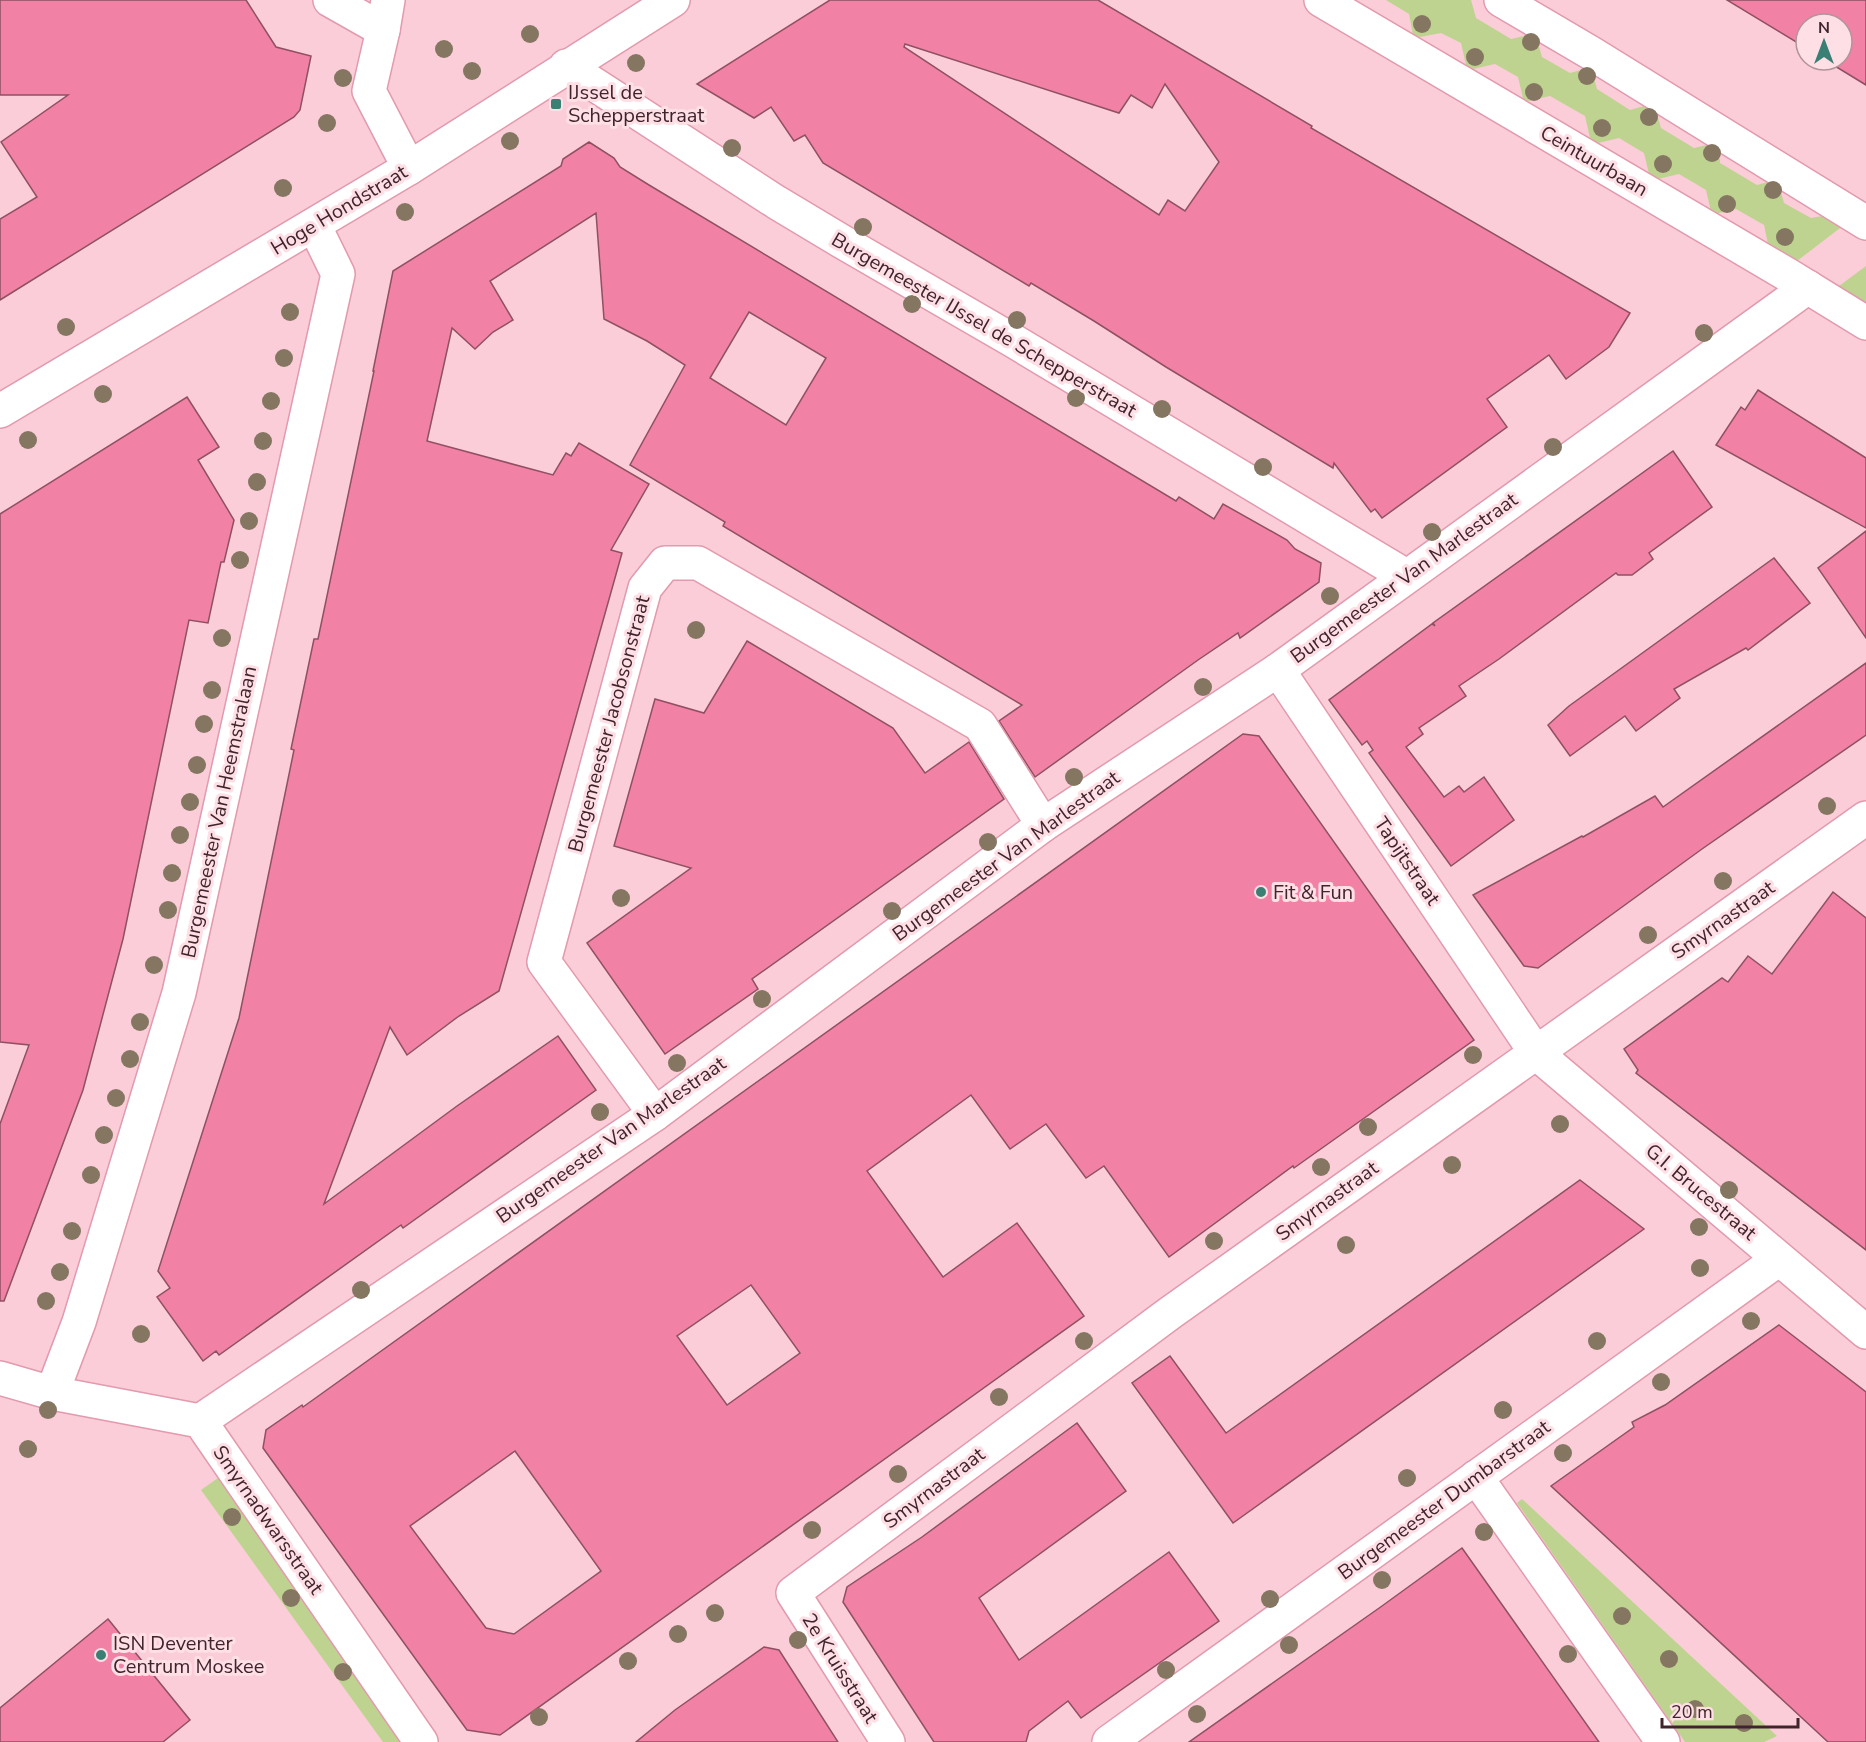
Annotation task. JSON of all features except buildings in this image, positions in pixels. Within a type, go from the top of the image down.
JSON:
[{"type":"street","points":[[330,0],[386,15],[369,91],[409,168]]},
{"type":"street","name":"Hoge Hondstraat","points":[[0,411],[409,168],[673,0]]},
{"type":"street","name":"Ceintuurbaan","points":[[1321,0],[1866,323]]},
{"type":"street","points":[[1501,0],[1591,52],[1866,223]]},
{"type":"street","name":"Burgemeester IJssel de Schepperstraat","points":[[566,66],[841,241],[1012,340],[1406,576]]},
{"type":"street","name":"Burgemeester Van Heemstralaan","points":[[52,1393],[79,1322],[179,993],[338,274],[314,225]]},
{"type":"street","name":"Burgemeester Van Marlestraat","points":[[200,1421],[655,1114],[1043,825],[1278,670],[1808,287]]},
{"type":"street","name":"Burgemeester Jacobsonstraat","points":[[655,1114],[544,962],[645,588],[665,563],[698,563],[980,726],[1043,825]]},
{"type":"street","name":"Tapijtstraat","points":[[1278,670],[1536,1053]]},
{"type":"street","name":"Smyrnastraat","points":[[793,1593],[1170,1313],[1536,1053],[1863,825]]},
{"type":"street","name":"G.I. Brucestraat","points":[[1536,1053],[1866,1332]]},
{"type":"street","name":"Burgemeester Dumbarstraat","points":[[1109,1742],[1779,1259]]},
{"type":"street","points":[[0,1378],[52,1393],[200,1421]]},
{"type":"street","name":"Smyrnadwarsstraat","points":[[200,1421],[421,1742]]},
{"type":"street","points":[[1476,1477],[1663,1742]]},
{"type":"street","name":"2e Kruisstraat","points":[[793,1593],[888,1742]]},
{"type":"green space","points":[[1386,0],[1471,0],[1476,18],[1511,39],[1532,34],[1536,36],[1542,57],[1570,73],[1591,67],[1597,89],[1630,110],[1651,104],[1655,107],[1661,128],[1694,148],[1715,143],[1719,145],[1720,163],[1757,185],[1775,180],[1778,182],[1784,203],[1811,218],[1828,215],[1844,225],[1797,261],[1768,244],[1764,225],[1736,209],[1715,214],[1711,212],[1706,190],[1679,174],[1658,179],[1649,174],[1644,153],[1619,138],[1598,143],[1590,138],[1585,116],[1550,96],[1528,101],[1523,98],[1518,77],[1495,64],[1473,69],[1466,65],[1461,43],[1441,33],[1420,37],[1413,35],[1409,14]]},
{"type":"green space","points":[[1866,266],[1866,308],[1841,293],[1839,286]]},
{"type":"green space","points":[[218,1478],[408,1742],[383,1742],[201,1490]]},
{"type":"green space","points":[[1522,1499],[1777,1736],[1764,1742],[1685,1742],[1517,1503]]},
{"type":"place","name":"IJssel de Schepperstraat","points":[[556,104]]},
{"type":"place","name":"Fit & Fun","points":[[1261,892]]},
{"type":"place","name":"ISN Deventer Centrum Moskee","points":[[101,1655]]}]
